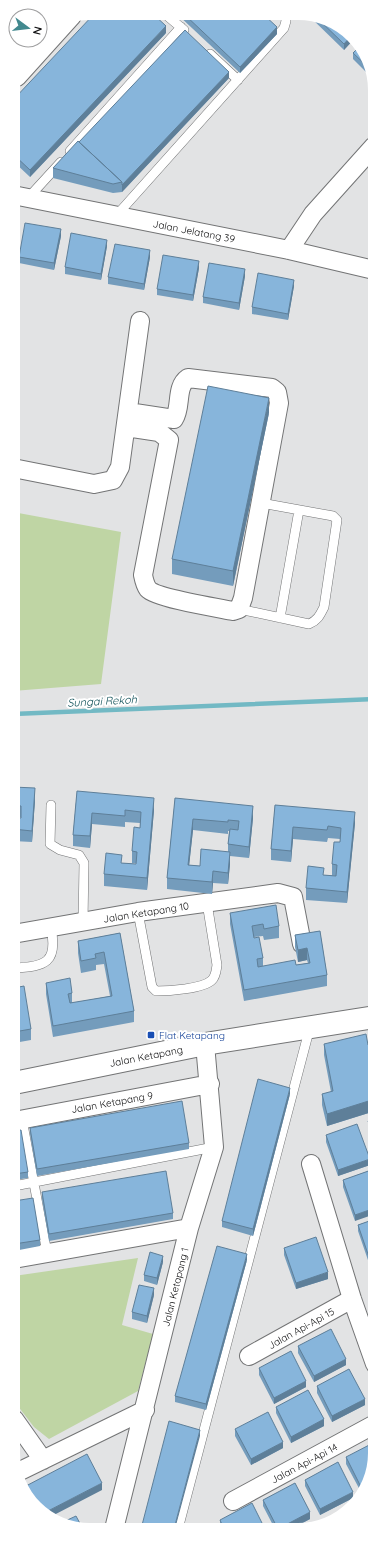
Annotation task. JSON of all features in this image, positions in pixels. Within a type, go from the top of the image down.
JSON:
[{"type":"street","points":[[22,71],[63,25]]},
{"type":"street","points":[[289,250],[313,214],[368,153]]},
{"type":"street","name":"Jalan Jelatang 39","points":[[21,197],[289,250],[368,269]]},
{"type":"street","points":[[20,469],[94,484],[113,480],[120,467],[140,321]]},
{"type":"street","points":[[188,378],[272,388],[277,392],[279,403],[243,598],[239,609],[233,611],[161,595],[148,590],[144,583],[143,575],[169,440],[166,435],[127,419],[174,419],[178,414],[182,385],[188,378]]},
{"type":"street","name":"Jalan Ketapang 10","points":[[20,933],[138,912],[278,893],[293,897],[302,944]]},
{"type":"street","name":"Jalan Ketapang","points":[[20,1082],[205,1044],[368,1018]]},
{"type":"street","name":"Jalan Ketapang 1","points":[[116,1523],[145,1410],[189,1228],[214,1147],[210,1084],[205,1044]]},
{"type":"street","name":"Jalan Ketapang 9","points":[[20,1120],[210,1084]]},
{"type":"street","points":[[311,1164],[352,1299],[368,1344]]},
{"type":"street","points":[[20,1258],[189,1228]]},
{"type":"street","name":"Jalan Api-Api 15","points":[[249,1356],[352,1299]]},
{"type":"street","points":[[22,1470],[145,1410]]},
{"type":"street","points":[[20,1428],[42,1460]]},
{"type":"street","name":"Jalan Api-Api 14","points":[[233,1501],[368,1428]]},
{"type":"lane","points":[[172,20],[192,38]]},
{"type":"lane","points":[[116,216],[284,28],[285,20]]},
{"type":"lane","points":[[21,197],[181,27]]},
{"type":"lane","points":[[204,48],[238,80]]},
{"type":"lane","points":[[239,609],[310,624],[316,621],[324,607],[337,520],[332,516],[261,502]]},
{"type":"lane","points":[[280,618],[299,510]]},
{"type":"lane","points":[[51,805],[50,844],[60,850],[79,855],[84,863],[84,922]]},
{"type":"lane","points":[[138,912],[152,987],[156,991],[163,991],[203,986],[212,981],[216,976],[217,966],[207,903]]},
{"type":"lane","points":[[20,967],[44,964],[50,958],[54,944],[51,928]]},
{"type":"lane","points":[[180,1523],[310,1027]]},
{"type":"lane","points":[[20,1128],[34,1182],[47,1253]]},
{"type":"lane","points":[[20,1185],[214,1147]]},
{"type":"green space","points":[[20,513],[121,532],[101,684],[20,690]]},
{"type":"green space","points":[[138,1258],[122,1325],[153,1334],[138,1391],[49,1439],[34,1427],[20,1409],[20,1275]]},
{"type":"building","points":[[88,20],[160,20],[166,26],[30,170],[20,161],[20,93]]},
{"type":"building","points":[[190,20],[269,20],[277,27],[240,67]]},
{"type":"building","points":[[325,26],[341,34],[347,40],[344,44]]},
{"type":"building","points":[[185,30],[229,72],[122,185],[122,182],[79,142]]},
{"type":"building","points":[[356,50],[362,62],[353,53]]},
{"type":"building","points":[[78,141],[122,182],[113,184],[53,168]]},
{"type":"building","points":[[25,223],[61,229],[54,263],[20,257]]},
{"type":"building","points":[[71,233],[107,240],[101,274],[65,267]]},
{"type":"building","points":[[115,244],[150,250],[144,284],[108,277]]},
{"type":"building","points":[[163,255],[199,261],[193,295],[157,289]]},
{"type":"building","points":[[209,263],[245,269],[239,303],[203,297]]},
{"type":"building","points":[[258,273],[294,280],[288,314],[252,307]]},
{"type":"building","points":[[208,386],[269,398],[233,571],[172,559]]},
{"type":"building","points":[[20,787],[35,788],[32,831],[20,830]]},
{"type":"building","points":[[77,791],[154,798],[147,878],[104,874],[106,853],[122,855],[121,863],[136,864],[137,852],[132,851],[134,827],[140,828],[141,812],[125,810],[125,816],[92,813],[90,836],[73,835]]},
{"type":"building","points":[[175,798],[253,806],[249,847],[228,844],[230,829],[238,830],[239,821],[228,820],[228,822],[193,819],[188,865],[200,866],[201,849],[230,852],[228,873],[213,871],[212,882],[167,878]]},
{"type":"building","points":[[275,805],[355,812],[347,892],[306,888],[308,866],[324,868],[323,875],[336,876],[337,865],[332,864],[334,842],[340,842],[341,828],[328,826],[327,830],[293,827],[291,851],[271,849]]},
{"type":"building","points":[[276,905],[279,926],[264,929],[263,924],[252,926],[254,938],[259,937],[263,958],[257,959],[258,967],[295,960],[296,965],[310,963],[307,948],[298,950],[295,935],[320,931],[327,975],[244,990],[230,913]]},
{"type":"building","points":[[120,933],[134,1011],[53,1026],[46,983],[70,978],[72,993],[68,994],[70,1003],[112,996],[104,952],[95,954],[96,958],[81,961],[78,941]]},
{"type":"building","points":[[24,986],[31,1029],[20,1031],[20,987]]},
{"type":"building","points":[[366,1034],[368,1045],[368,1101],[327,1114],[322,1094],[333,1091],[324,1044]]},
{"type":"building","points":[[258,1079],[290,1088],[253,1229],[222,1221]]},
{"type":"building","points":[[182,1101],[189,1143],[37,1169],[30,1128]]},
{"type":"building","points":[[357,1124],[368,1154],[368,1160],[338,1170],[326,1135]]},
{"type":"building","points":[[20,1130],[28,1172],[20,1173]]},
{"type":"building","points":[[166,1171],[173,1213],[49,1234],[42,1192]]},
{"type":"building","points":[[368,1171],[368,1210],[355,1215],[343,1180]]},
{"type":"building","points":[[33,1198],[40,1240],[20,1243],[20,1200]]},
{"type":"building","points":[[368,1221],[368,1254],[358,1225]]},
{"type":"building","points":[[316,1237],[328,1272],[296,1283],[284,1248]]},
{"type":"building","points":[[217,1246],[247,1254],[206,1404],[175,1396]]},
{"type":"building","points":[[150,1252],[163,1256],[157,1278],[144,1275]]},
{"type":"building","points":[[139,1285],[154,1288],[147,1316],[132,1312]]},
{"type":"building","points":[[331,1329],[346,1359],[314,1376],[298,1346]]},
{"type":"building","points":[[291,1351],[306,1381],[274,1398],[259,1368]]},
{"type":"building","points":[[349,1369],[365,1399],[332,1416],[317,1386]]},
{"type":"building","points":[[308,1390],[324,1419],[291,1437],[276,1407]]},
{"type":"building","points":[[268,1412],[283,1442],[251,1459],[235,1429]]},
{"type":"building","points":[[169,1421],[200,1430],[176,1523],[143,1523]]},
{"type":"building","points":[[368,1446],[367,1467],[360,1485],[346,1457]]},
{"type":"building","points":[[87,1454],[102,1483],[50,1510],[37,1499],[28,1485]]},
{"type":"building","points":[[338,1462],[353,1492],[320,1509],[305,1480]]},
{"type":"building","points":[[295,1483],[310,1512],[289,1523],[275,1523],[263,1500]]},
{"type":"building","points":[[252,1503],[262,1523],[221,1523],[220,1520]]},
{"type":"building","points":[[76,1516],[79,1522],[76,1522],[68,1519]]},
{"type":"waterway","name":"Sungai Rekoh","points":[[20,714],[368,699]]},
{"type":"place","name":"Flat Ketapang","points":[[151,1035]]}]
